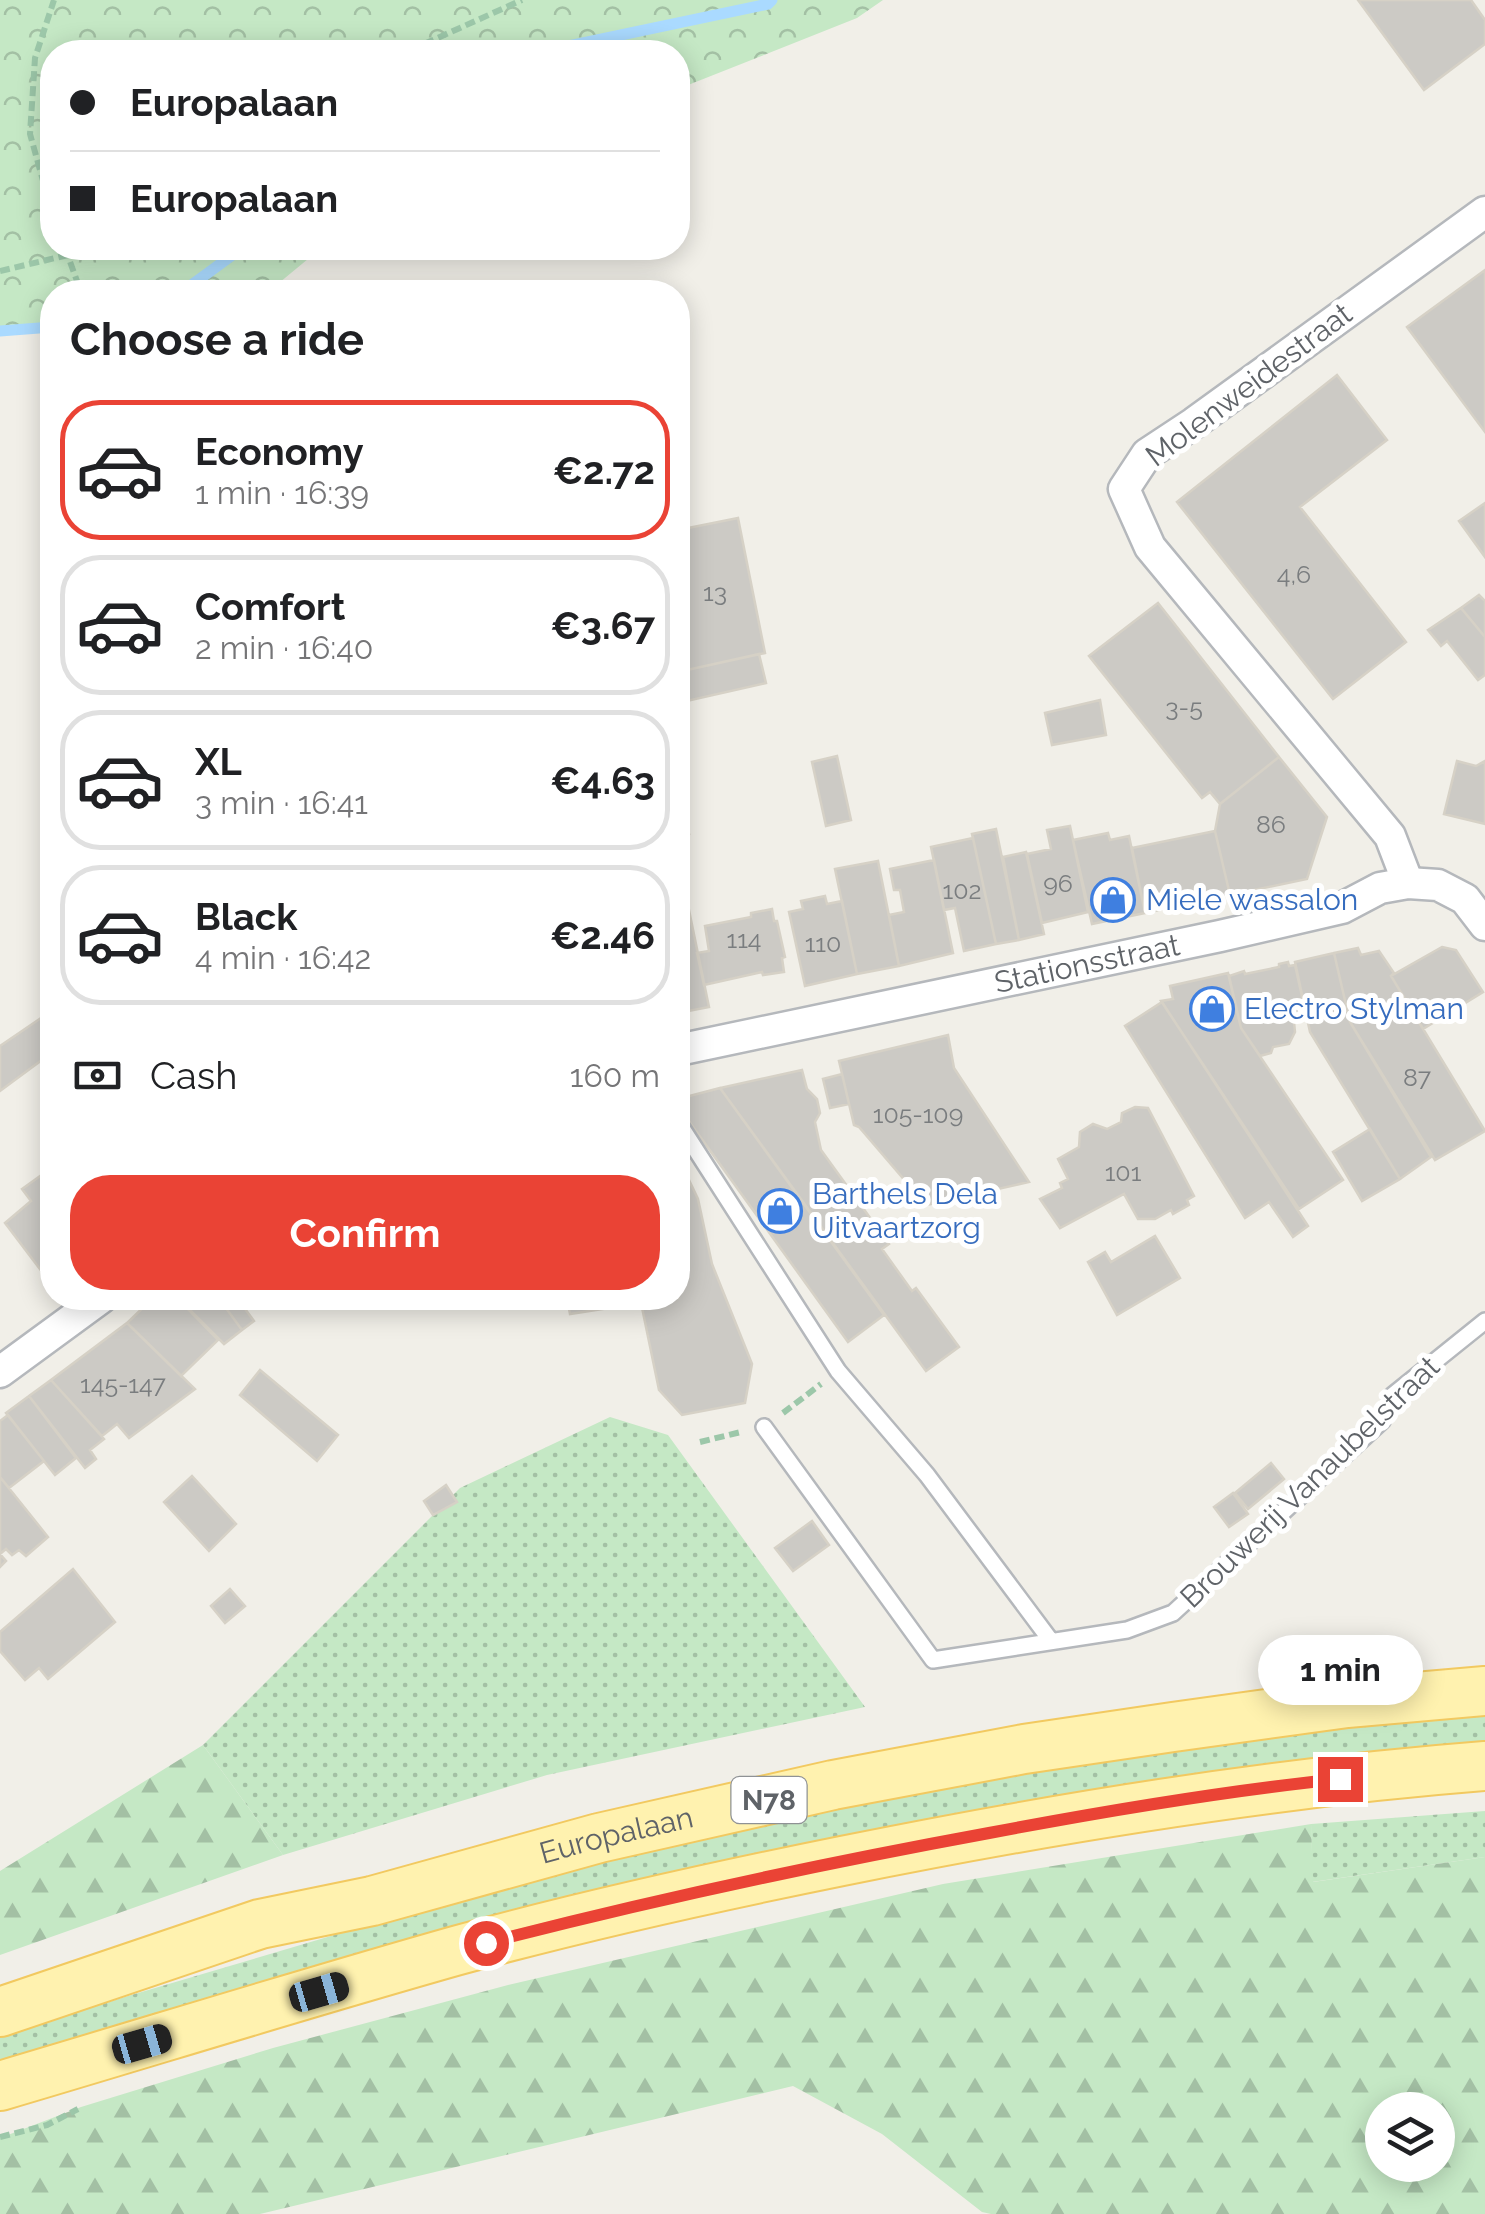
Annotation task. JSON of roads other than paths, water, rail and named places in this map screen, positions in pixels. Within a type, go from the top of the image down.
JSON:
[{"type":"main road","name":"Europalaan","points":[[0,2012],[260,1924],[372,1901],[600,1838],[833,1785],[1117,1735],[1347,1703],[1485,1691]]},
{"type":"main road","name":"N78","points":[[0,2086],[456,1951],[792,1871],[1182,1799],[1301,1783],[1485,1766]]},
{"type":"street","name":"Molenweidestraat","points":[[1408,883],[1390,836],[1150,547],[1124,489],[1147,454],[1485,212]]},
{"type":"street","points":[[1408,883],[1475,894],[1485,925]]},
{"type":"street","name":"Stationsstraat","points":[[690,1047],[1220,936],[1342,908],[1380,888],[1408,883]]},
{"type":"street","points":[[0,1372],[85,1310]]},
{"type":"lane","points":[[690,1141],[838,1371],[927,1474],[1051,1641]]},
{"type":"lane","name":"Brouwerij Vanaubelstraat","points":[[764,1427],[933,1660],[1127,1630],[1172,1612],[1382,1421],[1394,1395],[1485,1321]]},
{"type":"waterway","points":[[597,40],[768,4],[772,0]]},
{"type":"waterway","points":[[198,280],[226,260]]},
{"type":"waterway","points":[[0,331],[40,328]]},
{"type":"place","name":"Miele wassalon","points":[[1113,900]]},
{"type":"place","name":"Electro Stylman","points":[[1212,1009]]},
{"type":"place","name":"Barthels Dela Uitvaartzorg","points":[[780,1211]]}]
